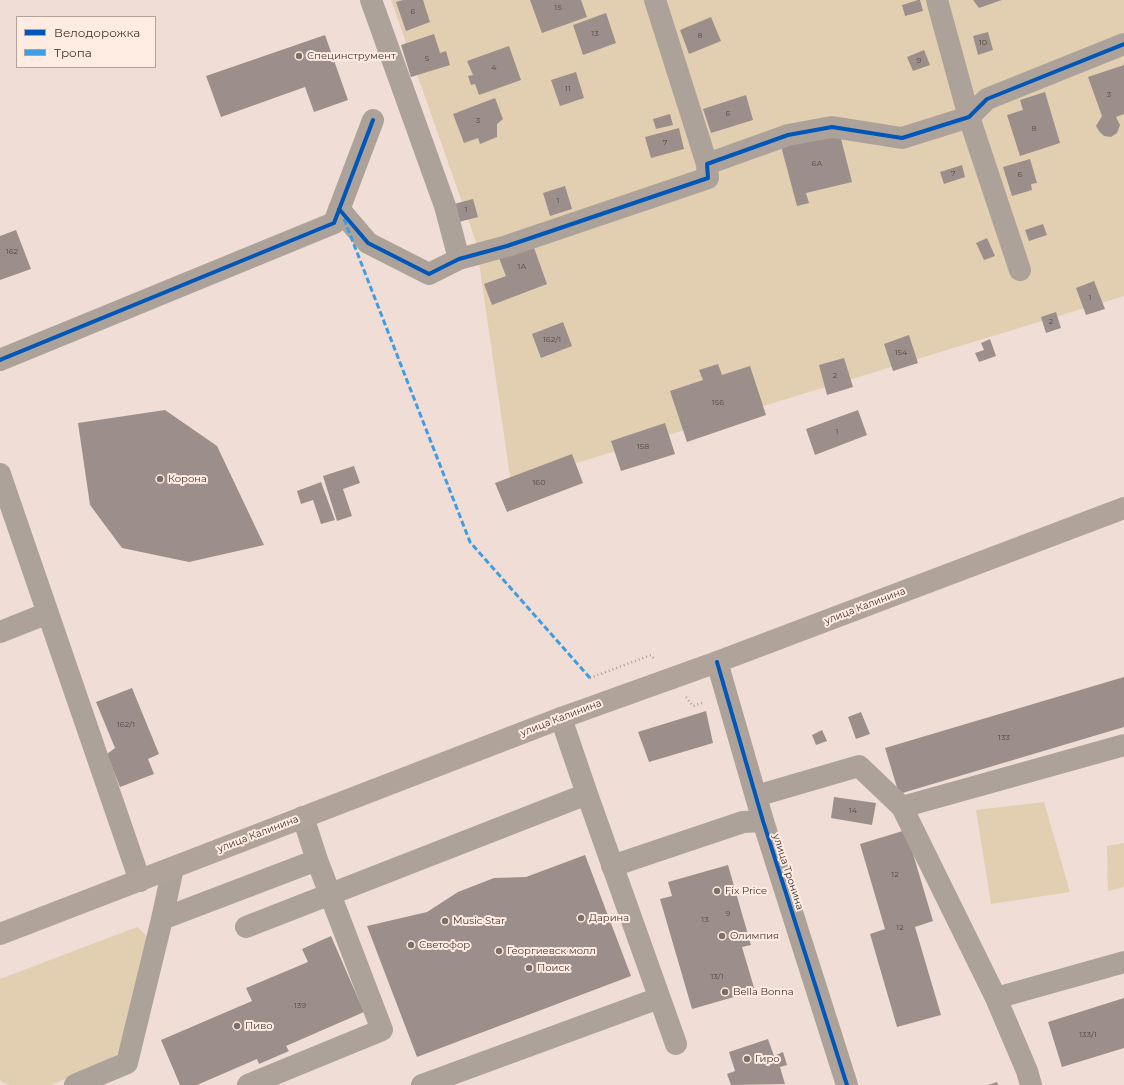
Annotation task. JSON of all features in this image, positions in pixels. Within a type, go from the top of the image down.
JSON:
[{"type":"main road","name":"улица Калинина","points":[[0,934],[561,718],[717,662],[1124,508]]},
{"type":"street","points":[[371,0],[445,206],[459,258]]},
{"type":"street","points":[[340,209],[368,243],[429,274],[459,258],[507,246],[708,178],[707,164],[655,0]]},
{"type":"street","points":[[937,0],[969,117],[1020,270]]},
{"type":"street","points":[[707,164],[788,135],[832,127],[902,138],[969,117],[987,99],[1124,44]]},
{"type":"street","points":[[0,360],[334,223],[373,120]]},
{"type":"street","points":[[0,474],[140,881]]},
{"type":"street","points":[[0,632],[48,613]]},
{"type":"street","name":"улица Тронина","points":[[717,662],[763,821],[847,1085]]},
{"type":"street","points":[[561,718],[676,1044]]},
{"type":"street","points":[[902,807],[1124,745]]},
{"type":"street","points":[[756,796],[859,766],[902,807],[996,998],[1027,1071],[1031,1085]]},
{"type":"street","points":[[246,927],[587,794]]},
{"type":"street","points":[[248,1085],[382,1030],[317,860],[303,817]]},
{"type":"street","points":[[612,866],[743,822],[763,821]]},
{"type":"street","points":[[162,919],[317,860]]},
{"type":"street","points":[[75,1085],[127,1063],[162,919],[172,868]]},
{"type":"street","points":[[996,998],[1124,962]]},
{"type":"street","points":[[422,1085],[659,998]]},
{"type":"path","points":[[590,678],[651,655],[693,706],[706,702]]},
{"type":"shaded area","points":[[391,0],[1124,0],[1124,296],[511,483],[476,242]]},
{"type":"shaded area","points":[[1044,802],[1070,892],[991,904],[976,810]]},
{"type":"shaded area","points":[[1124,843],[1124,887],[1108,891],[1107,846]]},
{"type":"shaded area","points":[[137,927],[147,936],[126,1045],[110,1061],[51,1085],[10,1085],[3,1083],[0,1080],[0,979]]},
{"type":"building","points":[[403,0],[423,0],[430,22],[406,31],[396,2]]},
{"type":"building","points":[[530,0],[581,0],[587,17],[542,33]]},
{"type":"building","points":[[920,0],[923,11],[905,16],[902,5]]},
{"type":"building","points":[[973,0],[1002,0],[979,8]]},
{"type":"building","points":[[606,13],[616,43],[583,55],[573,25]]},
{"type":"building","points":[[711,17],[721,41],[689,54],[680,30]]},
{"type":"building","points":[[988,32],[993,50],[978,55],[973,36]]},
{"type":"building","points":[[434,34],[440,53],[446,51],[450,65],[411,77],[401,45]]},
{"type":"building","name":"Специнструмент","points":[[325,35],[348,100],[314,112],[305,87],[221,117],[206,76]]},
{"type":"building","points":[[509,46],[521,80],[479,95],[475,84],[471,85],[468,76],[473,75],[467,61]]},
{"type":"building","points":[[924,50],[930,65],[913,71],[907,57]]},
{"type":"building","points":[[1124,65],[1124,114],[1116,117],[1120,125],[1117,133],[1111,137],[1104,136],[1096,126],[1102,116],[1088,77]]},
{"type":"building","points":[[576,72],[584,98],[560,106],[551,80]]},
{"type":"building","points":[[1045,92],[1060,143],[1020,156],[1007,115],[1023,110],[1020,100]]},
{"type":"building","points":[[746,95],[753,120],[711,133],[703,109]]},
{"type":"building","points":[[495,98],[503,119],[497,124],[497,137],[480,144],[478,138],[464,143],[453,114]]},
{"type":"building","points":[[670,114],[673,125],[656,129],[653,119]]},
{"type":"building","points":[[679,128],[684,149],[651,158],[645,137]]},
{"type":"building","points":[[839,131],[852,182],[806,193],[809,203],[797,206],[781,146]]},
{"type":"building","points":[[1030,159],[1037,183],[1031,184],[1032,190],[1012,196],[1003,167]]},
{"type":"building","points":[[962,165],[965,177],[944,184],[940,172]]},
{"type":"building","points":[[565,186],[572,209],[550,216],[543,193]]},
{"type":"building","points":[[473,199],[478,217],[459,222],[454,204]]},
{"type":"building","points":[[1043,224],[1047,235],[1029,241],[1025,230]]},
{"type":"building","points":[[16,230],[31,269],[0,280],[0,236]]},
{"type":"building","points":[[987,238],[995,256],[984,260],[976,243]]},
{"type":"building","points":[[533,245],[547,284],[492,305],[484,284],[506,276],[499,258]]},
{"type":"building","points":[[1094,281],[1105,309],[1086,315],[1076,288]]},
{"type":"building","points":[[1056,312],[1061,328],[1046,333],[1041,317]]},
{"type":"building","points":[[563,322],[572,346],[541,358],[532,334]]},
{"type":"building","points":[[909,335],[918,363],[893,371],[884,344]]},
{"type":"building","points":[[990,339],[996,356],[979,362],[975,353],[984,350],[981,343]]},
{"type":"building","points":[[844,358],[853,387],[827,395],[819,365]]},
{"type":"building","points":[[718,364],[722,375],[750,366],[766,415],[687,442],[670,391],[703,380],[699,370]]},
{"type":"building","points":[[165,410],[217,446],[264,545],[189,562],[122,548],[90,505],[78,423]]},
{"type":"building","points":[[858,410],[867,435],[815,455],[806,429]]},
{"type":"building","points":[[665,423],[675,454],[621,471],[611,441]]},
{"type":"building","points":[[572,454],[583,483],[507,512],[495,483]]},
{"type":"building","points":[[354,466],[360,483],[343,489],[352,516],[337,521],[323,476]]},
{"type":"building","points":[[321,482],[335,520],[321,524],[313,500],[301,504],[297,491]]},
{"type":"building","points":[[1124,677],[1124,727],[899,794],[885,748]]},
{"type":"building","points":[[132,688],[159,754],[148,759],[154,774],[120,787],[107,754],[115,748],[96,702]]},
{"type":"building","points":[[706,711],[713,743],[649,762],[638,732]]},
{"type":"building","points":[[861,712],[870,734],[856,739],[848,717]]},
{"type":"building","points":[[822,730],[827,741],[816,745],[812,735]]},
{"type":"building","points":[[834,797],[876,803],[872,825],[831,818]]},
{"type":"building","points":[[906,830],[933,921],[915,927],[941,1015],[897,1027],[870,934],[885,929],[860,844]]},
{"type":"building","name":"Георгиевск молл","points":[[585,855],[631,976],[417,1057],[367,926],[427,912],[458,892],[494,878],[526,877]]},
{"type":"building","points":[[728,865],[751,945],[742,947],[755,991],[692,1009],[660,899],[672,896],[668,882]]},
{"type":"building","points":[[331,936],[364,1012],[286,1046],[289,1051],[259,1064],[257,1059],[197,1085],[180,1085],[161,1040],[252,1001],[246,988],[308,962],[302,949]]},
{"type":"building","points":[[1124,998],[1124,1048],[1062,1067],[1048,1022]]},
{"type":"building","points":[[768,1039],[774,1056],[783,1052],[787,1065],[780,1067],[785,1084],[731,1085],[727,1074],[735,1071],[729,1052]]},
{"type":"building","points":[[997,1082],[998,1085],[988,1085]]},
{"type":"marked path","points":[[344,219],[470,542],[590,678]]},
{"type":"cycle path","points":[[339,209],[368,243],[429,274],[459,259],[507,246],[708,178],[707,164],[788,135],[832,127],[902,138],[969,117],[987,99],[1124,44]]},
{"type":"cycle path","points":[[0,360],[334,223],[373,120]]},
{"type":"cycle path","points":[[717,662],[763,821],[847,1085]]},
{"type":"place","name":"Специнструмент","points":[[299,56]]},
{"type":"place","name":"Корона","points":[[160,479]]},
{"type":"place","name":"Fix Price","points":[[717,891]]},
{"type":"place","name":"Дарина","points":[[581,918]]},
{"type":"place","name":"Music Star","points":[[445,921]]},
{"type":"place","name":"Олимпия","points":[[722,936]]},
{"type":"place","name":"Светофор","points":[[411,945]]},
{"type":"place","name":"Георгиевск молл","points":[[499,951]]},
{"type":"place","name":"Поиск","points":[[529,968]]},
{"type":"place","name":"Bella Bonna","points":[[725,992]]},
{"type":"place","name":"Пиво","points":[[237,1026]]},
{"type":"place","name":"Гиро","points":[[747,1059]]}]
